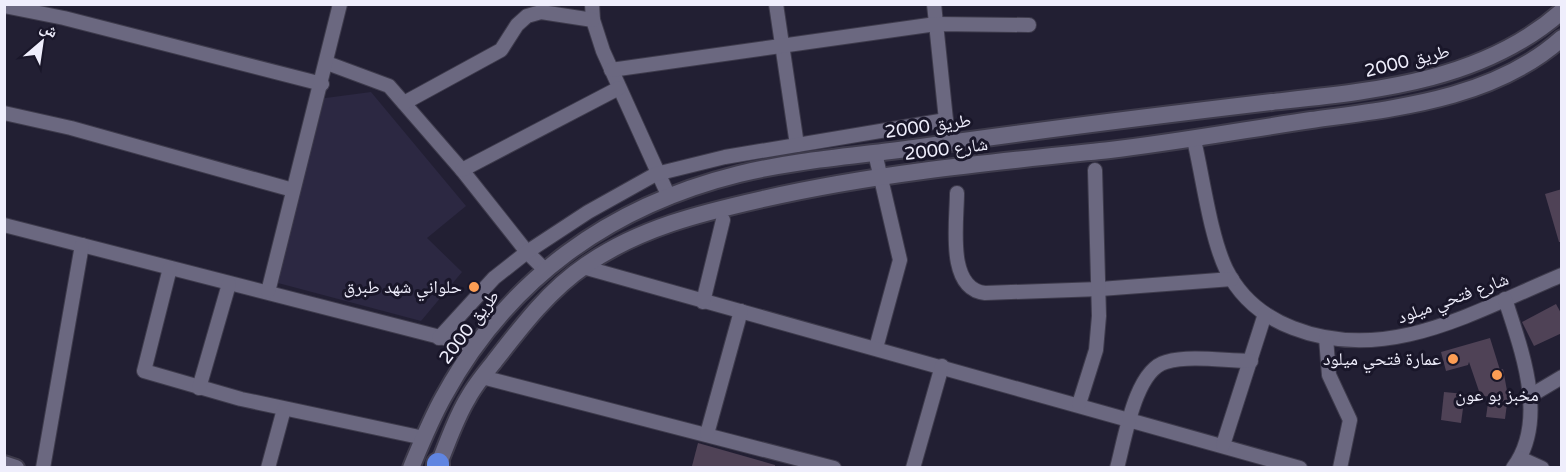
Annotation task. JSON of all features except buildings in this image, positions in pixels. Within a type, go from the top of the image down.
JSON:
[{"type":"street","points":[[268,292],[322,84],[340,4]]},
{"type":"street","points":[[592,4],[593,20],[611,70],[656,174],[669,197]]},
{"type":"street","points":[[776,4],[797,145]]},
{"type":"street","points":[[934,4],[946,120],[952,142]]},
{"type":"street","points":[[4,6],[65,11],[322,84]]},
{"type":"street","name":"طريق 2000","points":[[411,468],[443,396],[475,346],[514,299],[545,270],[586,238],[622,217],[669,197],[740,174],[875,153],[1371,91],[1431,78],[1472,64],[1509,48],[1562,11]]},
{"type":"street","points":[[404,103],[501,50],[517,25],[527,16],[541,12],[593,20]]},
{"type":"street","points":[[611,70],[936,24],[1029,25]]},
{"type":"street","name":"شارع 2000","points":[[438,466],[468,398],[551,294],[583,267],[633,237],[677,220],[816,187],[879,177],[1194,140],[1416,105],[1472,89],[1517,69],[1562,38]]},
{"type":"street","points":[[327,63],[378,80],[389,87],[462,170],[527,252],[545,270]]},
{"type":"street","points":[[462,170],[619,88]]},
{"type":"street","points":[[1276,102],[1281,125]]},
{"type":"street","points":[[4,113],[70,128],[293,190]]},
{"type":"street","points":[[439,338],[495,278],[527,252],[588,212],[656,174],[725,157],[946,120]]},
{"type":"street","name":"شارع فتحي ميلود","points":[[1194,140],[1220,254],[1232,279],[1246,298],[1265,314],[1287,326],[1326,338],[1362,342],[1394,339],[1428,330],[1562,275]]},
{"type":"street","points":[[875,153],[900,260],[876,348]]},
{"type":"street","points":[[1079,404],[1095,350],[1100,289],[1095,170]]},
{"type":"street","points":[[957,193],[958,270],[970,288],[985,292],[1100,289],[1232,279]]},
{"type":"street","points":[[703,302],[723,220]]},
{"type":"street","points":[[4,225],[475,346]]},
{"type":"street","points":[[43,468],[82,245]]},
{"type":"street","points":[[583,267],[1223,444],[1300,468]]},
{"type":"street","points":[[170,268],[144,371],[199,388],[284,409],[424,438]]},
{"type":"street","points":[[199,388],[229,284]]},
{"type":"street","points":[[1505,299],[1521,349],[1530,396],[1530,420],[1516,463],[1542,468]]},
{"type":"street","points":[[707,435],[741,310]]},
{"type":"street","points":[[1223,444],[1265,314]]},
{"type":"street","points":[[1326,338],[1329,375],[1350,420],[1340,468]]},
{"type":"street","points":[[1117,468],[1145,378],[1161,364],[1176,360],[1251,361]]},
{"type":"street","points":[[913,468],[942,366]]},
{"type":"street","points":[[1530,396],[1562,377]]},
{"type":"street","points":[[482,378],[834,468]]},
{"type":"street","points":[[268,468],[284,409]]},
{"type":"street","points":[[4,464],[16,468]]},
{"type":"shaded area","points":[[371,92],[466,206],[427,238],[462,272],[421,321],[278,283],[318,99]]},
{"type":"place","name":"حلواني شهد طبرق","points":[[474,287]]},
{"type":"place","name":"عمارة فتحي ميلود","points":[[1453,359]]},
{"type":"place","name":"مخبز بو عون","points":[[1497,375]]}]
